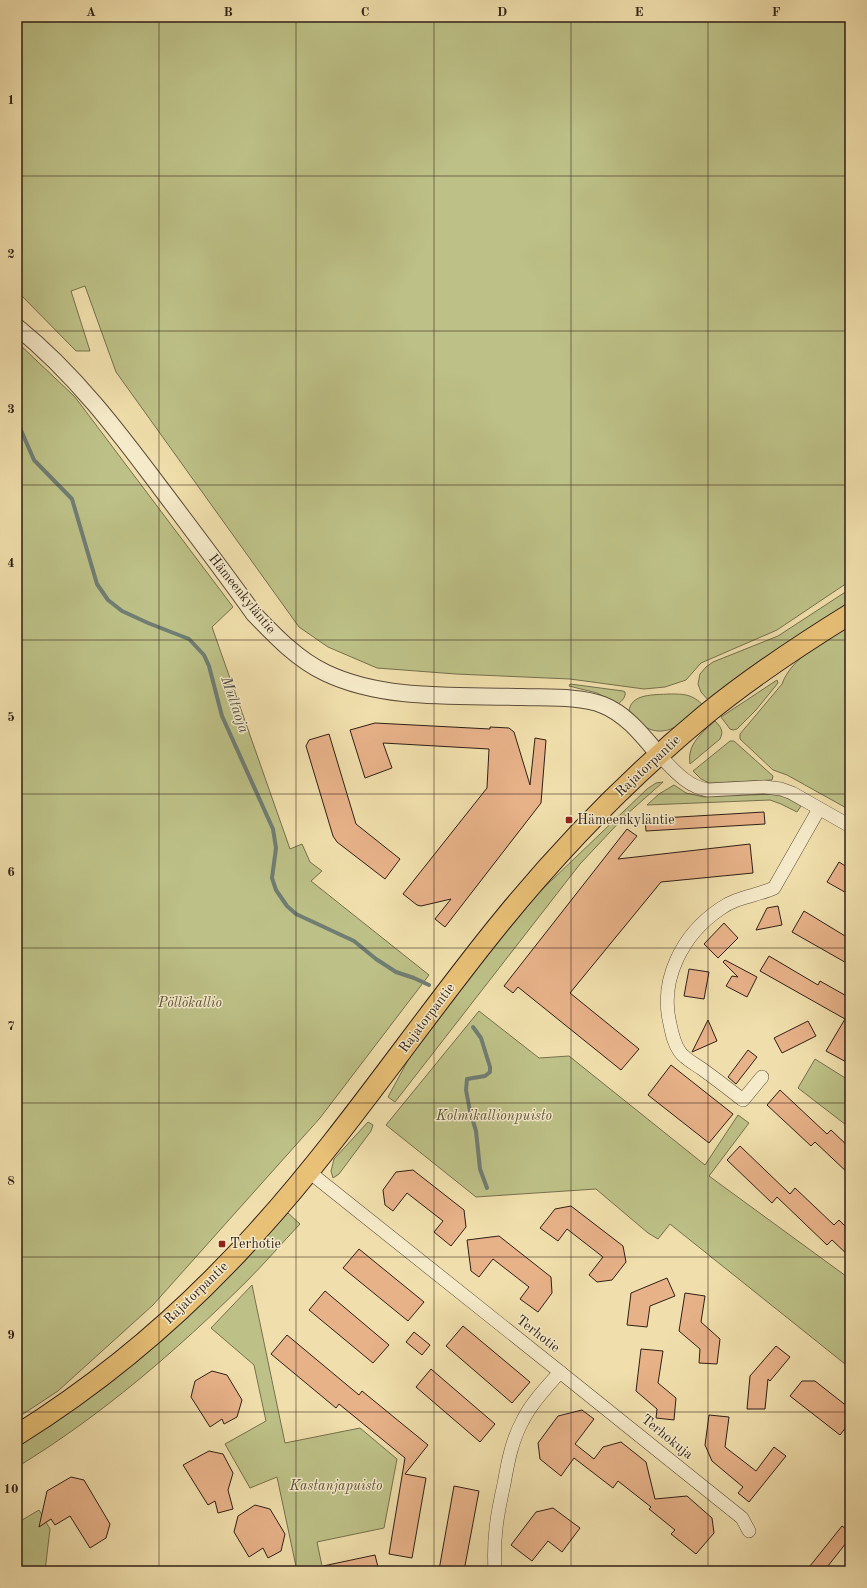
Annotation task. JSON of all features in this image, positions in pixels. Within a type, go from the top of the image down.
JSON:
[{"type":"main road","name":"Rajatorpantie","points":[[17,1436],[54,1412],[113,1367],[188,1303],[221,1271],[257,1232],[308,1171],[377,1084],[502,920],[599,812],[659,755],[706,714],[756,676],[850,614]]},
{"type":"street","name":"Hämeenkyläntie","points":[[17,327],[64,370],[95,402],[122,435],[254,614],[274,634],[311,665],[326,674],[385,691],[418,694],[546,698],[577,700],[603,705],[621,714],[659,755],[686,780],[699,789],[708,790],[764,787],[776,789],[792,793],[850,826]]},
{"type":"street","points":[[762,1077],[743,1100],[681,1054],[673,1038],[669,1021],[667,1001],[673,966],[681,950],[693,933],[721,908],[733,901],[763,893],[774,888],[819,809]]},
{"type":"street","name":"Terhotie","points":[[308,1171],[560,1372],[528,1412],[514,1439],[509,1456],[495,1525],[494,1548],[496,1571]]},
{"type":"street","name":"Terhokuja","points":[[560,1372],[742,1518],[749,1531]]},
{"type":"green space","points":[[17,17],[850,17],[850,581],[777,630],[701,663],[686,680],[665,687],[644,689],[570,679],[456,674],[377,668],[328,647],[299,627],[116,372],[85,286],[71,291],[90,351],[76,351],[17,291]]},
{"type":"green space","name":"Pöllökallio","points":[[17,342],[75,397],[233,607],[212,627],[290,849],[302,844],[310,862],[322,871],[311,881],[429,975],[320,1118],[153,1305],[58,1391],[17,1418]]},
{"type":"green space","points":[[850,589],[850,605],[709,701],[701,692],[698,684],[700,674],[713,662],[778,636]]},
{"type":"green space","points":[[850,626],[850,810],[787,775],[773,770],[740,739],[740,734],[782,684],[793,665],[811,650]]},
{"type":"green space","points":[[777,680],[778,683],[756,710],[737,729],[730,729],[721,717]]},
{"type":"green space","points":[[570,684],[623,691],[625,692],[625,696],[618,704],[597,693],[569,686]]},
{"type":"green space","points":[[680,694],[692,697],[704,706],[678,726],[663,731],[655,731],[647,728],[629,712],[630,706],[638,698],[650,695]]},
{"type":"green space","points":[[715,721],[721,729],[722,734],[720,739],[690,764],[693,745],[700,735]]},
{"type":"green space","points":[[730,741],[734,741],[773,776],[772,780],[709,783],[701,779],[693,771]]},
{"type":"green space","points":[[663,782],[626,815],[580,864],[395,1102],[388,1097],[413,1051],[508,926],[529,902],[647,789],[656,783]]},
{"type":"green space","points":[[674,785],[686,793],[704,797],[773,794],[785,797],[801,806],[797,812],[770,800],[647,805],[659,794]]},
{"type":"green space","name":"Kolmikallionpuisto","points":[[479,1011],[539,1058],[569,1056],[705,1165],[738,1115],[749,1123],[709,1176],[850,1279],[850,1368],[670,1224],[658,1239],[648,1233],[596,1189],[476,1197],[386,1125]]},
{"type":"green space","points":[[815,1059],[850,1081],[850,1128],[798,1088]]},
{"type":"green space","points":[[368,1122],[373,1125],[371,1131],[339,1174],[333,1178],[331,1171],[334,1159]]},
{"type":"green space","points":[[288,1213],[300,1224],[220,1308],[137,1381],[108,1404],[48,1447],[17,1467],[17,1446],[84,1402],[132,1365],[201,1301]]},
{"type":"green space","name":"Kastanjapuisto","points":[[252,1285],[285,1443],[360,1428],[397,1459],[384,1528],[317,1542],[323,1571],[297,1571],[277,1477],[250,1488],[225,1444],[266,1421],[254,1365],[211,1328]]},
{"type":"green space","points":[[39,1510],[50,1529],[45,1571],[21,1571],[17,1565],[17,1523]]},
{"type":"building","points":[[375,723],[490,729],[490,727],[509,728],[514,732],[530,785],[535,738],[546,740],[541,803],[445,927],[435,919],[451,899],[421,906],[417,905],[403,894],[487,788],[489,749],[383,743],[392,768],[365,778],[350,730]]},
{"type":"building","points":[[329,734],[356,824],[400,859],[385,879],[337,842],[333,836],[306,746],[309,740]]},
{"type":"building","points":[[764,812],[765,824],[646,831],[645,819]]},
{"type":"building","points":[[627,829],[637,836],[618,859],[750,844],[753,873],[661,882],[570,993],[639,1049],[621,1070],[518,987],[513,993],[504,986]]},
{"type":"building","points":[[839,862],[850,869],[850,895],[827,882]]},
{"type":"building","points":[[778,906],[782,925],[756,930],[767,908]]},
{"type":"building","points":[[804,911],[850,939],[850,965],[792,932]]},
{"type":"building","points":[[724,923],[738,938],[718,958],[704,944]]},
{"type":"building","points":[[769,956],[818,985],[820,981],[850,998],[850,1064],[826,1051],[845,1019],[760,971]]},
{"type":"building","points":[[725,960],[757,977],[747,997],[726,986],[732,976],[738,977],[723,962]]},
{"type":"building","points":[[689,969],[709,972],[704,999],[684,996]]},
{"type":"building","points":[[708,1020],[717,1041],[692,1052]]},
{"type":"building","points":[[808,1021],[816,1036],[782,1053],[774,1038]]},
{"type":"building","points":[[748,1050],[757,1057],[736,1084],[728,1077]]},
{"type":"building","points":[[671,1065],[733,1114],[709,1143],[648,1095]]},
{"type":"building","points":[[780,1090],[827,1134],[831,1130],[850,1148],[850,1175],[815,1142],[811,1146],[767,1105]]},
{"type":"building","points":[[740,1146],[790,1194],[795,1188],[834,1225],[839,1220],[850,1231],[850,1257],[832,1240],[827,1245],[777,1197],[772,1203],[727,1160]]},
{"type":"building","points":[[413,1170],[464,1210],[466,1227],[451,1246],[434,1232],[443,1221],[407,1193],[393,1211],[385,1205],[383,1190],[396,1172]]},
{"type":"building","points":[[571,1206],[623,1246],[626,1262],[612,1280],[597,1282],[589,1275],[603,1257],[567,1229],[558,1241],[540,1228],[555,1209]]},
{"type":"building","points":[[499,1236],[551,1277],[552,1293],[538,1312],[520,1299],[529,1287],[493,1259],[479,1277],[471,1271],[467,1240]]},
{"type":"building","points":[[359,1249],[424,1302],[408,1321],[343,1268]]},
{"type":"building","points":[[667,1278],[675,1296],[650,1306],[647,1327],[627,1325],[631,1293]]},
{"type":"building","points":[[325,1291],[389,1345],[373,1363],[309,1310]]},
{"type":"building","points":[[685,1293],[705,1296],[701,1322],[720,1339],[717,1364],[699,1363],[700,1349],[679,1331]]},
{"type":"building","points":[[463,1326],[530,1382],[512,1403],[446,1346]]},
{"type":"building","points":[[414,1332],[430,1345],[422,1355],[406,1342]]},
{"type":"building","points":[[287,1335],[359,1395],[362,1391],[428,1445],[405,1474],[426,1478],[412,1558],[389,1554],[405,1458],[339,1404],[336,1408],[271,1354]]},
{"type":"building","points":[[776,1346],[790,1357],[770,1381],[768,1379],[765,1409],[747,1409],[750,1376]]},
{"type":"building","points":[[641,1349],[663,1351],[658,1383],[676,1398],[674,1420],[656,1418],[657,1409],[636,1391]]},
{"type":"building","points":[[431,1369],[495,1424],[480,1442],[416,1387]]},
{"type":"building","points":[[212,1371],[227,1375],[242,1400],[237,1417],[224,1424],[222,1419],[210,1427],[191,1397],[195,1381]]},
{"type":"building","points":[[802,1381],[815,1381],[848,1407],[850,1422],[840,1435],[790,1396]]},
{"type":"building","points":[[582,1410],[594,1419],[575,1444],[594,1459],[603,1447],[621,1442],[646,1462],[655,1499],[687,1496],[712,1518],[714,1533],[696,1554],[671,1534],[675,1530],[649,1509],[651,1507],[618,1481],[613,1488],[574,1458],[561,1476],[540,1459],[538,1443],[558,1416]]},
{"type":"building","points":[[709,1415],[729,1417],[725,1447],[756,1471],[774,1447],[786,1456],[749,1502],[738,1493],[743,1487],[712,1461],[705,1445]]},
{"type":"building","points":[[209,1451],[223,1454],[233,1473],[228,1490],[233,1509],[218,1513],[215,1501],[208,1505],[183,1465]]},
{"type":"building","points":[[71,1477],[84,1480],[110,1524],[106,1538],[90,1548],[70,1516],[55,1525],[51,1519],[39,1527],[47,1491]]},
{"type":"building","points":[[454,1486],[479,1491],[464,1571],[439,1570]]},
{"type":"building","points":[[255,1505],[270,1509],[285,1534],[281,1551],[268,1558],[263,1548],[249,1557],[234,1532],[238,1516]]},
{"type":"building","points":[[553,1508],[580,1528],[562,1552],[548,1541],[532,1561],[511,1545],[536,1512]]},
{"type":"building","points":[[842,1526],[850,1532],[850,1538],[824,1571],[806,1571]]},
{"type":"building","points":[[375,1555],[379,1571],[323,1571],[323,1566]]},
{"type":"waterway","name":"Multaoja","points":[[17,421],[34,460],[72,499],[97,584],[108,600],[122,611],[189,639],[204,655],[209,666],[222,716],[273,829],[276,848],[272,878],[276,890],[287,906],[296,914],[354,941],[376,959],[396,972],[429,985]]},
{"type":"waterway","name":"Multaoja","points":[[473,1027],[481,1038],[490,1067],[490,1072],[485,1076],[467,1079],[466,1090],[476,1131],[480,1169],[487,1188]]},
{"type":"place","name":"Hämeenkyläntie","points":[[569,820]]},
{"type":"place","name":"Terhotie","points":[[222,1244]]}]
